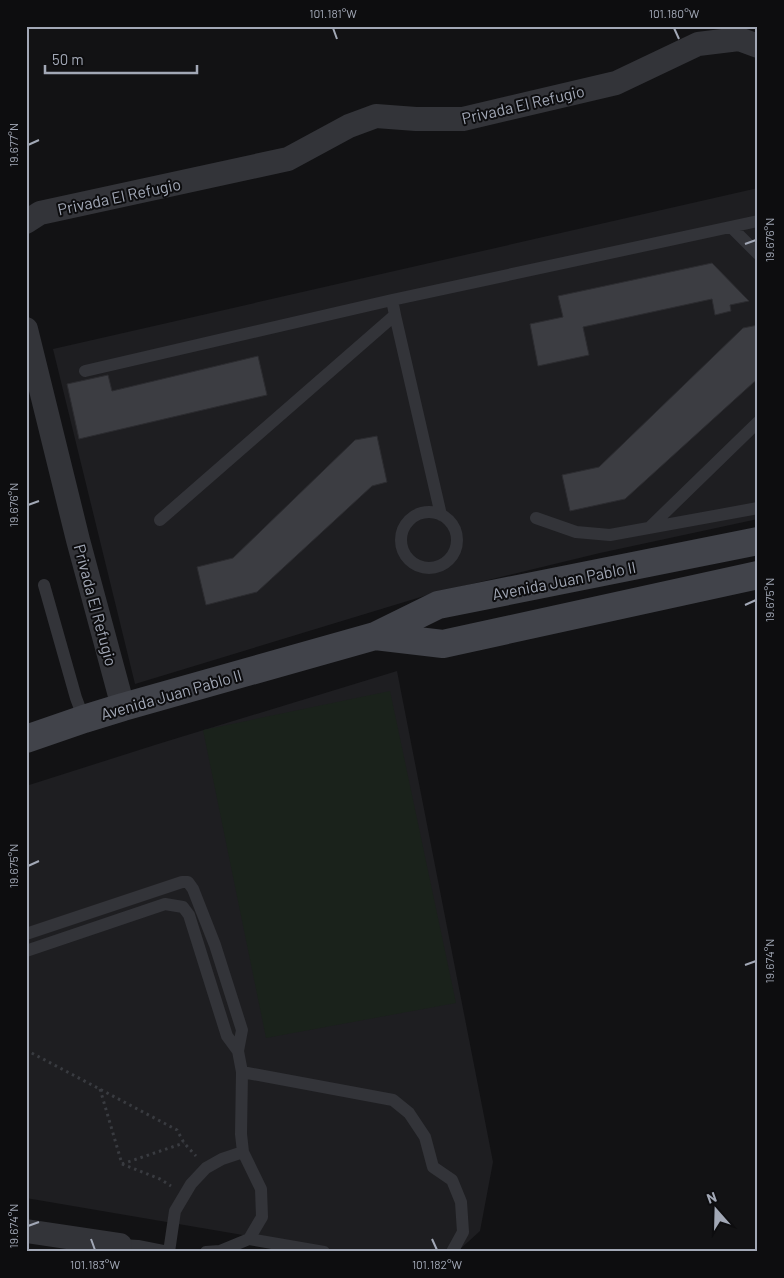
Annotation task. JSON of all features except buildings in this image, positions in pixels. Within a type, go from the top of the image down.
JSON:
[{"type":"main road","name":"Avenida Juan Pablo II","points":[[26,739],[123,707],[376,636],[438,605],[758,541]]},
{"type":"main road","name":"Avenida Juan Pablo II","points":[[376,636],[443,644],[758,575]]},
{"type":"street","name":"Privada El Refugio","points":[[26,222],[40,213],[288,158],[349,126],[376,116],[416,119],[463,119],[616,83],[698,44],[739,39],[758,46]]},
{"type":"street","name":"Privada El Refugio","points":[[26,329],[78,540],[123,707]]},
{"type":"street","points":[[26,1231],[120,1244]]},
{"type":"lane","points":[[85,371],[392,300],[758,221]]},
{"type":"lane","points":[[731,227],[758,254]]},
{"type":"lane","points":[[392,300],[441,514],[449,520],[457,536],[454,554],[440,566],[430,568],[412,563],[406,557],[402,548],[400,539],[402,530],[407,522],[423,512],[441,514]]},
{"type":"lane","points":[[160,520],[395,315]]},
{"type":"lane","points":[[648,528],[758,422]]},
{"type":"lane","points":[[536,518],[576,532],[610,535],[758,508]]},
{"type":"lane","points":[[44,585],[76,698],[84,719]]},
{"type":"lane","points":[[26,934],[182,882],[188,882],[193,888],[215,945],[242,1030],[238,1051],[242,1072],[241,1134],[243,1152],[261,1189],[262,1217],[249,1239]]},
{"type":"lane","points":[[26,951],[165,904],[183,908],[189,915],[227,1036],[238,1051]]},
{"type":"lane","points":[[242,1072],[393,1100],[409,1113],[425,1137],[433,1167],[452,1180],[461,1202],[463,1232],[452,1252]]},
{"type":"lane","points":[[120,1244],[169,1252],[175,1211],[191,1184],[206,1168],[222,1159],[243,1152]]},
{"type":"lane","points":[[206,1252],[220,1251],[249,1239],[324,1252]]},
{"type":"path","points":[[26,1050],[177,1130],[184,1143],[206,1168]]},
{"type":"path","points":[[100,1089],[122,1164]]},
{"type":"path","points":[[122,1164],[184,1143]]},
{"type":"path","points":[[122,1164],[160,1179],[185,1194]]},
{"type":"shaded area","points":[[758,188],[758,519],[600,553],[434,593],[135,684],[53,349]]},
{"type":"shaded area","points":[[397,671],[493,1162],[480,1231],[457,1252],[342,1252],[26,1198],[26,786]]},
{"type":"shaded area","points":[[390,691],[456,1003],[266,1038],[203,730]]}]
